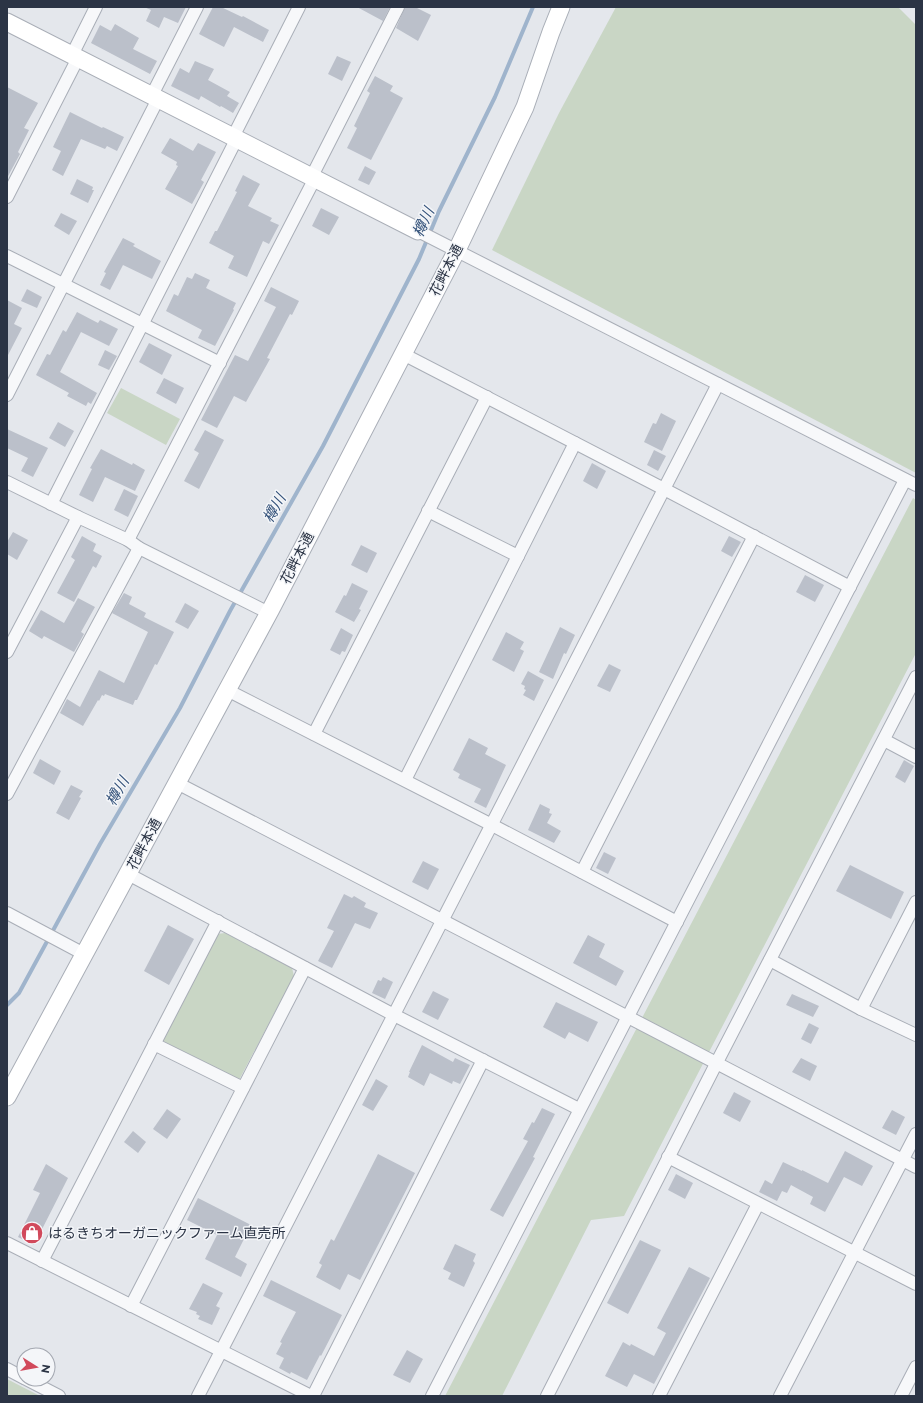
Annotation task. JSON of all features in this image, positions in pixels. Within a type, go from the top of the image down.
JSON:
[{"type":"street","points":[[7,197],[75,56],[96,7]]},
{"type":"street","points":[[7,395],[64,284],[197,7]]},
{"type":"street","points":[[51,504],[235,138],[299,7]]},
{"type":"street","points":[[128,540],[220,363],[398,7]]},
{"type":"street","name":"花畔本通","points":[[7,1097],[268,614],[457,250],[525,107],[561,7]]},
{"type":"street","points":[[7,22],[314,177],[911,483],[850,587],[432,1396]]},
{"type":"street","points":[[7,256],[220,363]]},
{"type":"street","points":[[403,354],[850,587]]},
{"type":"street","points":[[198,1396],[718,384]]},
{"type":"street","points":[[314,734],[487,397]]},
{"type":"street","points":[[405,780],[575,443]]},
{"type":"street","points":[[7,482],[128,540],[139,548],[226,591],[268,614]]},
{"type":"street","points":[[428,511],[518,556]]},
{"type":"street","points":[[7,652],[78,517]]},
{"type":"street","points":[[582,872],[754,536]]},
{"type":"street","points":[[7,794],[139,548]]},
{"type":"street","points":[[547,1396],[716,1064],[916,677]]},
{"type":"street","points":[[227,690],[405,780],[677,922]]},
{"type":"street","points":[[884,740],[916,757]]},
{"type":"street","points":[[177,783],[916,1167]]},
{"type":"street","points":[[128,874],[394,1015],[580,1109]]},
{"type":"street","points":[[861,1009],[916,902]]},
{"type":"street","points":[[7,913],[84,954]]},
{"type":"street","points":[[42,1260],[218,922]]},
{"type":"street","points":[[770,960],[861,1009],[916,1035]]},
{"type":"street","points":[[131,1306],[305,968]]},
{"type":"street","points":[[154,1044],[243,1088]]},
{"type":"street","points":[[7,1243],[221,1352],[312,1396],[483,1060]]},
{"type":"street","points":[[780,1396],[916,1134]]},
{"type":"street","points":[[668,1158],[916,1284]]},
{"type":"street","points":[[658,1396],[758,1204]]},
{"type":"street","points":[[901,1396],[916,1367]]},
{"type":"street","points":[[7,1369],[16,1374]]},
{"type":"street","points":[[41,1387],[59,1396]]},
{"type":"green space","points":[[616,7],[898,7],[916,25],[916,473],[492,250],[559,113]]},
{"type":"green space","points":[[121,388],[180,419],[166,445],[107,413]]},
{"type":"green space","points":[[913,498],[916,500],[916,653],[624,1216],[591,1220],[502,1396],[445,1396]]},
{"type":"green space","points":[[225,933],[292,968],[294,976],[239,1080],[165,1044],[163,1038],[217,934]]},
{"type":"green space","points":[[7,1379],[16,1384],[16,1387],[23,1387],[40,1396],[7,1396]]},
{"type":"building","points":[[144,7],[186,7],[178,23],[164,17],[159,28],[146,21],[151,10]]},
{"type":"building","points":[[213,7],[221,7],[242,17],[243,16],[269,30],[263,42],[234,27],[224,47],[199,34]]},
{"type":"building","points":[[357,7],[390,7],[383,21]]},
{"type":"building","points":[[405,7],[415,7],[431,15],[418,41],[396,28]]},
{"type":"building","points":[[115,24],[139,38],[133,49],[157,61],[150,74],[91,43],[100,25],[111,31]]},
{"type":"building","points":[[337,56],[351,62],[342,81],[328,74]]},
{"type":"building","points":[[195,61],[214,69],[208,80],[230,92],[227,96],[239,103],[233,113],[201,96],[199,100],[171,86],[180,68],[189,73]]},
{"type":"building","points":[[375,76],[393,86],[390,91],[403,98],[371,160],[347,148],[357,128],[354,126],[370,93],[367,91]]},
{"type":"building","points":[[7,87],[38,103],[24,128],[29,130],[18,152],[20,154],[7,178]]},
{"type":"building","points":[[70,112],[124,137],[117,151],[107,146],[105,149],[81,139],[63,176],[52,170],[61,151],[53,147]]},
{"type":"building","points":[[170,138],[193,151],[198,143],[216,152],[201,180],[204,182],[192,204],[165,189],[178,166],[176,165],[177,162],[161,153]]},
{"type":"building","points":[[365,166],[376,172],[369,185],[358,180]]},
{"type":"building","points":[[243,175],[260,184],[248,206],[272,218],[270,221],[279,225],[269,244],[263,241],[247,277],[228,268],[234,256],[209,243],[215,231],[217,231],[237,192],[235,191]]},
{"type":"building","points":[[77,179],[93,187],[92,190],[94,190],[88,203],[70,194]]},
{"type":"building","points":[[321,208],[339,217],[329,235],[312,226]]},
{"type":"building","points":[[61,213],[77,221],[69,235],[54,226]]},
{"type":"building","points":[[123,238],[135,244],[133,246],[161,261],[152,279],[123,265],[110,290],[100,285],[106,273],[104,272]]},
{"type":"building","points":[[195,273],[210,280],[206,288],[236,303],[233,309],[234,310],[215,346],[198,338],[202,330],[166,311],[174,294],[178,296],[187,277],[192,279]]},
{"type":"building","points":[[271,287],[299,301],[292,315],[290,314],[267,358],[270,359],[246,402],[234,396],[217,428],[201,420],[235,355],[248,361],[276,307],[264,301]]},
{"type":"building","points":[[27,289],[42,297],[37,308],[21,301]]},
{"type":"building","points":[[7,300],[22,308],[14,324],[22,328],[7,357]]},
{"type":"building","points":[[77,312],[98,323],[100,320],[118,329],[109,346],[81,332],[60,372],[97,393],[91,404],[88,402],[86,406],[67,396],[69,393],[36,375],[47,354],[50,355],[63,330],[66,332]]},
{"type":"building","points":[[149,343],[172,355],[162,375],[139,362]]},
{"type":"building","points":[[105,350],[117,356],[109,370],[98,365]]},
{"type":"building","points":[[164,378],[184,388],[176,404],[156,393]]},
{"type":"building","points":[[661,413],[676,421],[662,451],[644,442],[653,423],[656,424]]},
{"type":"building","points":[[58,422],[74,431],[65,447],[49,438]]},
{"type":"building","points":[[7,429],[48,448],[33,477],[21,471],[28,458],[7,448]]},
{"type":"building","points":[[205,430],[224,440],[199,489],[184,481],[199,453],[194,450]]},
{"type":"building","points":[[101,449],[145,470],[135,491],[105,477],[93,502],[79,495],[92,469],[90,468]]},
{"type":"building","points":[[654,450],[666,456],[658,471],[647,465]]},
{"type":"building","points":[[592,463],[606,471],[597,489],[583,481]]},
{"type":"building","points":[[124,489],[138,496],[128,517],[114,510]]},
{"type":"building","points":[[13,532],[28,540],[17,560],[7,554],[7,542]]},
{"type":"building","points":[[82,536],[96,544],[93,551],[102,556],[96,568],[93,566],[74,602],[57,593],[75,560],[71,557]]},
{"type":"building","points":[[729,536],[741,542],[732,557],[721,551]]},
{"type":"building","points":[[361,545],[377,553],[367,573],[351,565]]},
{"type":"building","points":[[805,575],[824,585],[815,602],[796,592]]},
{"type":"building","points":[[352,583],[368,591],[359,609],[361,610],[354,622],[335,612],[344,595],[346,596]]},
{"type":"building","points":[[124,593],[132,597],[129,604],[146,613],[144,617],[174,632],[157,665],[155,664],[133,705],[105,694],[104,696],[102,695],[83,726],[60,713],[67,699],[80,707],[99,670],[124,683],[148,632],[112,613]]},
{"type":"building","points":[[78,598],[95,607],[81,632],[84,634],[74,652],[44,636],[42,639],[29,631],[41,610],[64,623]]},
{"type":"building","points":[[185,603],[199,611],[188,629],[175,622]]},
{"type":"building","points":[[560,627],[575,635],[566,654],[564,653],[553,679],[539,672]]},
{"type":"building","points":[[341,628],[353,635],[345,652],[342,651],[340,655],[330,650]]},
{"type":"building","points":[[506,632],[524,642],[520,649],[524,651],[514,672],[492,660]]},
{"type":"building","points":[[609,664],[621,670],[610,692],[597,686]]},
{"type":"building","points":[[528,671],[544,680],[534,701],[523,695],[526,690],[524,689],[525,686],[521,684]]},
{"type":"building","points":[[469,738],[488,748],[485,754],[506,765],[486,808],[474,802],[481,789],[458,778],[460,774],[453,770]]},
{"type":"building","points":[[40,759],[61,771],[54,785],[33,773]]},
{"type":"building","points":[[904,760],[914,766],[905,783],[895,777]]},
{"type":"building","points":[[71,785],[83,791],[79,797],[81,798],[69,820],[56,813]]},
{"type":"building","points":[[540,804],[550,809],[549,813],[552,814],[547,823],[561,831],[554,843],[528,830]]},
{"type":"building","points":[[604,852],[616,858],[608,874],[596,868]]},
{"type":"building","points":[[423,861],[439,869],[428,890],[412,882]]},
{"type":"building","points":[[850,865],[904,892],[891,919],[836,891]]},
{"type":"building","points":[[344,894],[352,898],[354,896],[366,903],[364,907],[378,913],[370,929],[355,923],[332,968],[318,961],[334,931],[327,928]]},
{"type":"building","points":[[168,925],[194,939],[169,985],[144,971]]},
{"type":"building","points":[[588,935],[605,944],[599,957],[624,971],[616,986],[573,963]]},
{"type":"building","points":[[383,977],[393,982],[385,999],[372,993],[378,980],[381,981]]},
{"type":"building","points":[[433,991],[449,999],[438,1020],[422,1012]]},
{"type":"building","points":[[792,994],[819,1006],[813,1017],[786,1005]]},
{"type":"building","points":[[556,1002],[598,1022],[588,1042],[569,1032],[565,1039],[543,1027]]},
{"type":"building","points":[[809,1023],[819,1028],[811,1044],[801,1039]]},
{"type":"building","points":[[422,1045],[453,1062],[455,1058],[470,1065],[460,1084],[453,1081],[452,1084],[430,1073],[424,1086],[408,1077]]},
{"type":"building","points":[[801,1058],[817,1066],[810,1081],[792,1072]]},
{"type":"building","points":[[376,1079],[388,1086],[373,1111],[362,1105]]},
{"type":"building","points":[[734,1092],[751,1101],[740,1122],[723,1113]]},
{"type":"building","points":[[542,1108],[555,1114],[533,1157],[535,1158],[503,1217],[490,1210],[528,1141],[523,1139],[532,1122],[534,1123]]},
{"type":"building","points":[[167,1109],[181,1119],[167,1139],[153,1129]]},
{"type":"building","points":[[892,1110],[905,1117],[896,1135],[882,1128]]},
{"type":"building","points":[[133,1131],[146,1142],[138,1153],[124,1142]]},
{"type":"building","points":[[845,1151],[873,1166],[862,1186],[844,1177],[825,1212],[810,1204],[813,1197],[791,1185],[787,1193],[782,1191],[777,1201],[759,1192],[765,1180],[772,1184],[783,1162],[828,1183]]},
{"type":"building","points":[[378,1154],[415,1173],[360,1280],[348,1274],[340,1290],[316,1277],[322,1265],[319,1263],[331,1239],[334,1241]]},
{"type":"building","points":[[46,1164],[68,1178],[34,1245],[18,1237],[40,1193],[33,1190]]},
{"type":"building","points":[[676,1174],[693,1183],[685,1199],[668,1190]]},
{"type":"building","points":[[198,1198],[251,1225],[235,1257],[247,1264],[241,1277],[205,1259],[217,1235],[187,1220]]},
{"type":"building","points":[[640,1240],[661,1250],[628,1314],[607,1303]]},
{"type":"building","points":[[455,1244],[476,1254],[473,1261],[475,1263],[464,1287],[448,1279],[451,1273],[443,1269]]},
{"type":"building","points":[[689,1267],[710,1278],[654,1384],[634,1374],[627,1387],[605,1376],[623,1342],[630,1346],[631,1344],[654,1356],[666,1333],[657,1328]]},
{"type":"building","points":[[271,1280],[342,1315],[307,1380],[279,1368],[284,1358],[276,1354],[282,1343],[280,1342],[296,1312],[263,1296]]},
{"type":"building","points":[[203,1283],[223,1293],[216,1306],[220,1308],[212,1325],[198,1319],[200,1316],[196,1314],[197,1312],[189,1309]]},
{"type":"building","points":[[407,1350],[423,1359],[410,1383],[393,1375]]},
{"type":"waterway","name":"樽川","points":[[7,1005],[19,993],[100,844],[180,708],[230,611],[323,446],[419,259],[439,211],[495,97],[533,7]]},
{"type":"place","name":"はるきちオーガニックファーム直売所","points":[[32,1233]]}]
